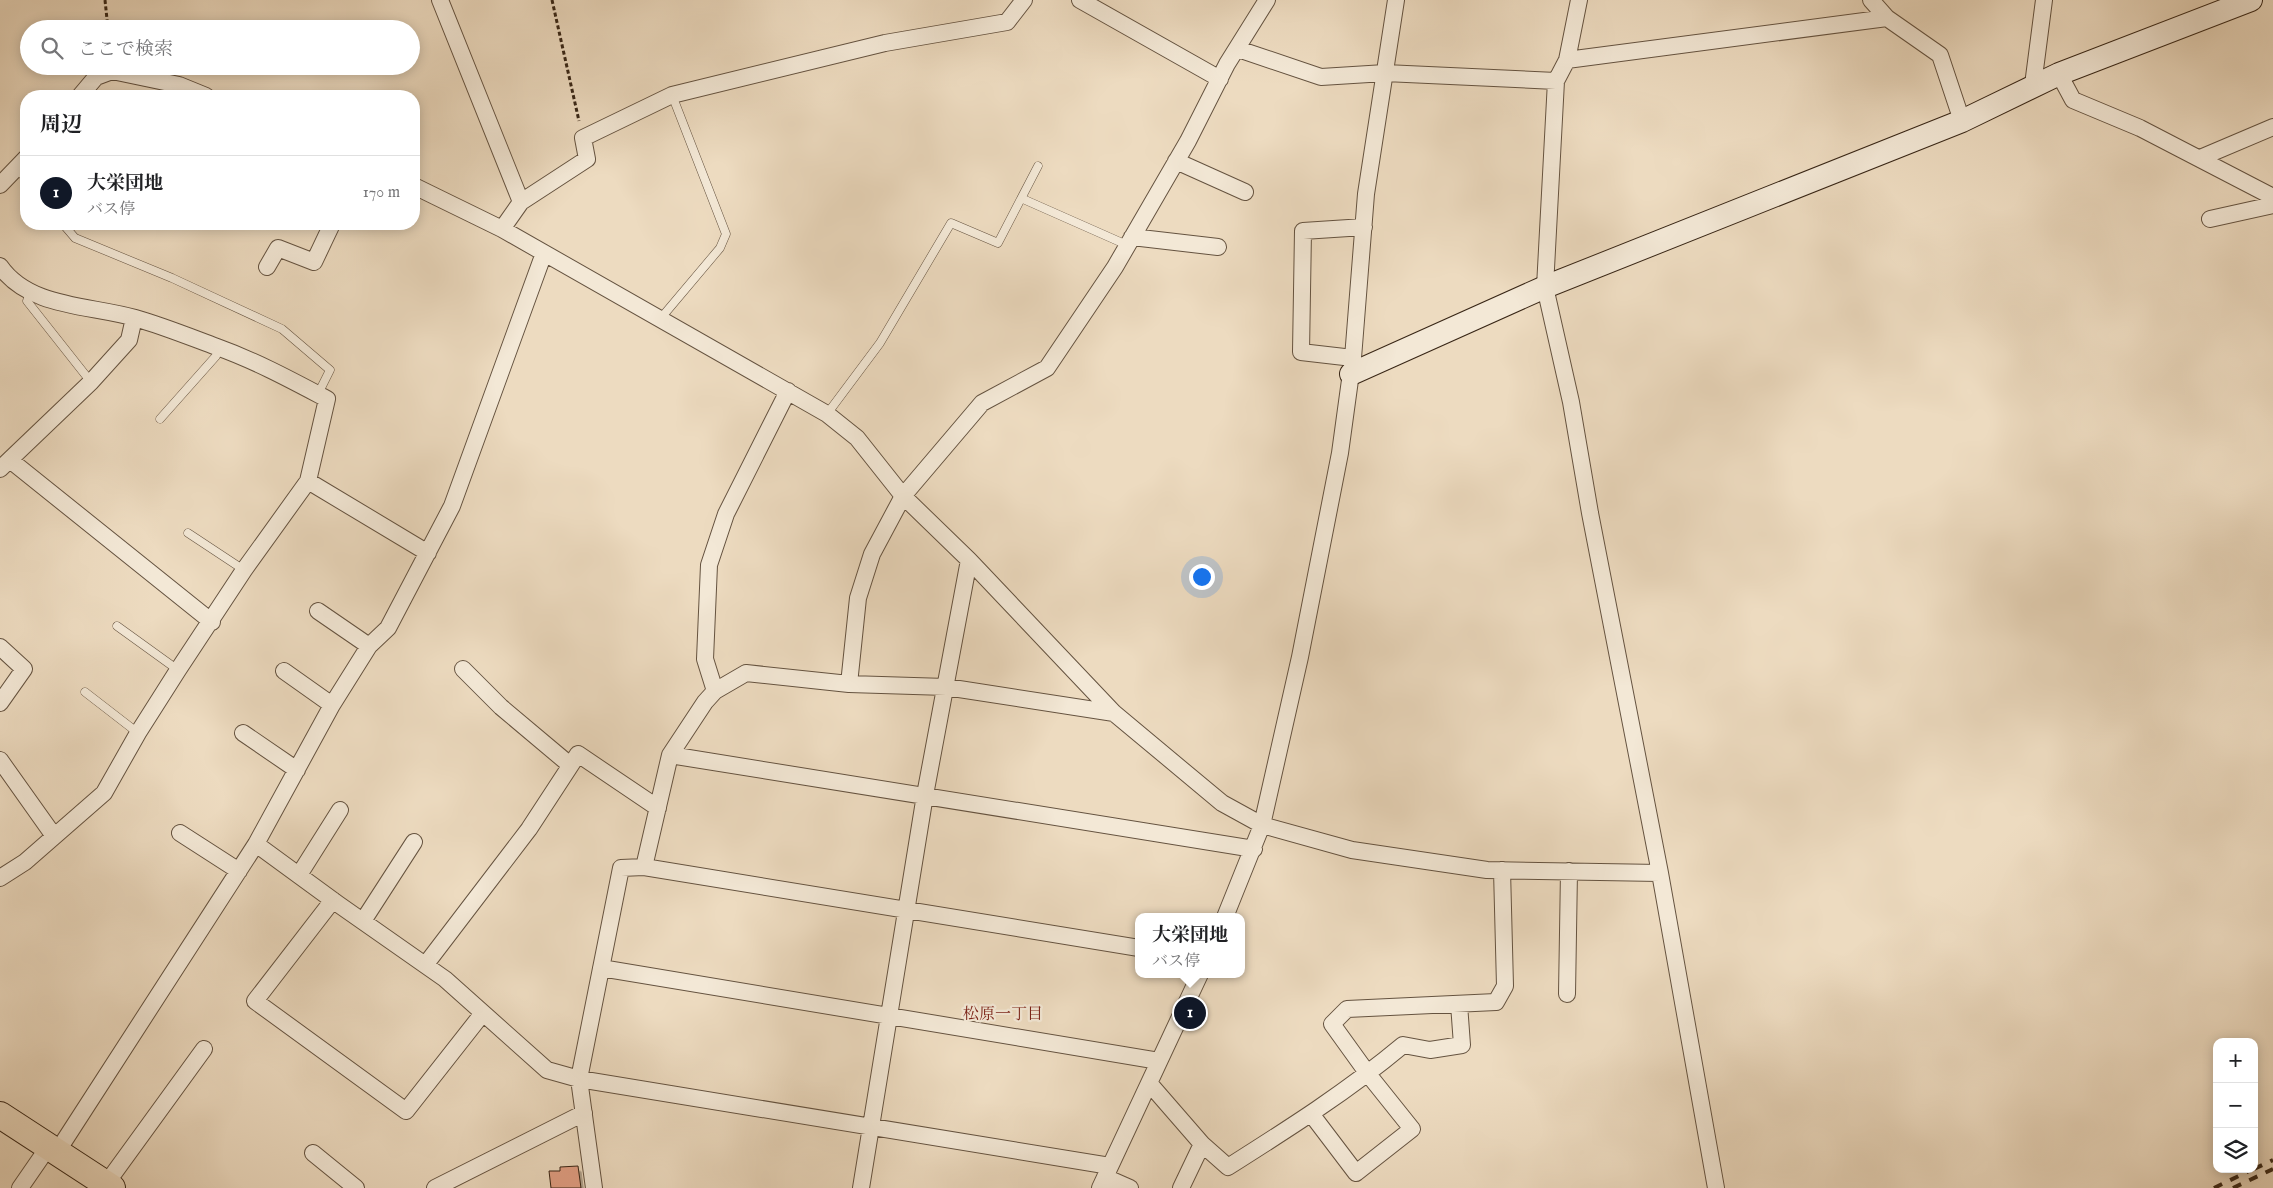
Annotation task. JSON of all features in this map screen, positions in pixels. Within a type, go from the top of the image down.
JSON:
[{"type":"main road","points":[[0,1115],[109,1186]]},
{"type":"street","points":[[440,0],[521,202]]},
{"type":"street","points":[[502,229],[521,202],[587,159],[583,138],[672,95],[885,43],[1007,22],[1024,0]]},
{"type":"street","points":[[1080,0],[1220,79]]},
{"type":"street","points":[[849,684],[858,598],[872,554],[903,496],[982,403],[1046,368],[1129,241],[1176,161],[1227,64],[1267,0]]},
{"type":"street","points":[[1227,913],[1254,849],[1262,825],[1300,657],[1339,462],[1352,366],[1366,194],[1396,0]]},
{"type":"street","points":[[1579,0],[1567,60],[1556,81],[1545,287],[1571,402],[1592,522],[1660,873],[1716,1188]]},
{"type":"street","points":[[1871,0],[1887,18],[1940,55],[1962,121]]},
{"type":"street","points":[[2033,85],[2044,0]]},
{"type":"street","points":[[1364,227],[1303,231],[1302,352],[1352,366],[1962,121],[2033,85],[2217,7],[2251,0]]},
{"type":"street","points":[[1567,60],[1887,18]]},
{"type":"street","points":[[1238,49],[1321,77],[1385,73],[1556,81]]},
{"type":"street","points":[[2059,74],[2074,100],[2140,128],[2273,197]]},
{"type":"street","points":[[85,90],[96,77],[101,75]]},
{"type":"street","points":[[131,75],[178,85],[191,90]]},
{"type":"street","points":[[2200,158],[2273,127]]},
{"type":"street","points":[[1176,161],[1245,192]]},
{"type":"street","points":[[0,186],[20,171]]},
{"type":"street","points":[[420,189],[502,229],[827,414],[857,438],[903,496],[968,560],[1114,713],[1222,803],[1262,825],[1352,850],[1486,870],[1660,873]]},
{"type":"street","points":[[2210,219],[2273,204]]},
{"type":"street","points":[[267,267],[278,248],[314,262],[329,230]]},
{"type":"street","points":[[1129,241],[1218,247]]},
{"type":"street","points":[[20,1188],[53,1149],[239,870],[256,844],[332,705],[369,646],[388,628],[452,506],[544,253]]},
{"type":"street","points":[[0,266],[9,279],[30,292],[51,300],[134,318],[219,348],[265,366],[327,400],[308,482],[244,570],[212,622],[178,670],[138,733],[104,793],[25,862],[0,878]]},
{"type":"street","points":[[134,318],[129,340],[90,382],[5,464],[212,622]]},
{"type":"street","points":[[715,691],[705,659],[709,565],[726,514],[788,391]]},
{"type":"street","points":[[308,482],[428,553]]},
{"type":"street","points":[[861,1188],[925,795],[968,560]]},
{"type":"street","points":[[318,611],[369,646]]},
{"type":"street","points":[[0,647],[24,669],[0,703]]},
{"type":"street","points":[[463,669],[501,707],[570,766]]},
{"type":"street","points":[[284,671],[332,705]]},
{"type":"street","points":[[644,867],[670,755],[705,702],[715,691],[746,673],[849,684],[946,687],[1114,713]]},
{"type":"street","points":[[243,733],[297,770]]},
{"type":"street","points":[[426,964],[529,829],[578,754],[658,808]]},
{"type":"street","points":[[670,755],[1254,849]]},
{"type":"street","points":[[0,760],[54,836]]},
{"type":"street","points":[[299,875],[340,810]]},
{"type":"street","points":[[180,833],[239,870]]},
{"type":"street","points":[[363,921],[414,842]]},
{"type":"street","points":[[256,844],[426,964],[547,1070],[579,1079],[872,1126],[1105,1177],[1130,1188]]},
{"type":"street","points":[[594,1188],[579,1079],[621,868],[644,867],[1135,947]]},
{"type":"street","points":[[1312,1115],[1356,1173],[1412,1129],[1368,1074],[1332,1024],[1347,1009],[1496,1002],[1505,986],[1502,870]]},
{"type":"street","points":[[1567,994],[1569,871]]},
{"type":"street","points":[[333,900],[255,1001],[406,1112],[483,1013]]},
{"type":"street","points":[[601,968],[1159,1061]]},
{"type":"street","points":[[1105,1177],[1198,978]]},
{"type":"street","points":[[1149,1083],[1202,1144],[1228,1167],[1312,1115],[1368,1074],[1403,1045],[1430,1050],[1462,1045],[1459,1004]]},
{"type":"street","points":[[109,1186],[204,1049]]},
{"type":"street","points":[[435,1188],[584,1113]]},
{"type":"street","points":[[1181,1188],[1202,1144]]},
{"type":"street","points":[[314,1153],[356,1188]]},
{"type":"lane","points":[[661,318],[720,248],[726,234],[672,95]]},
{"type":"lane","points":[[827,414],[880,343],[951,223],[998,243],[1023,199],[1038,166]]},
{"type":"lane","points":[[1023,199],[1129,241]]},
{"type":"lane","points":[[69,230],[76,238],[172,278],[282,329],[330,370],[318,394]]},
{"type":"lane","points":[[30,292],[27,301],[90,382]]},
{"type":"lane","points":[[160,419],[216,356],[219,348]]},
{"type":"lane","points":[[188,533],[244,570]]},
{"type":"lane","points":[[117,626],[178,670]]},
{"type":"lane","points":[[85,692],[138,733]]},
{"type":"path","points":[[105,0],[107,20]]},
{"type":"path","points":[[552,0],[583,138]]},
{"type":"building","points":[[578,1166],[581,1188],[551,1188],[549,1171],[560,1171],[560,1167]]},
{"type":"railway","points":[[2258,1167],[2273,1160]]},
{"type":"railway","points":[[2233,1188],[2273,1169]]},
{"type":"railway","points":[[2214,1188],[2245,1173]]},
{"type":"place","name":"大栄団地","points":[[1190,1013]]},
{"type":"district","name":"松原一丁目","points":[[1003,1013]]}]
